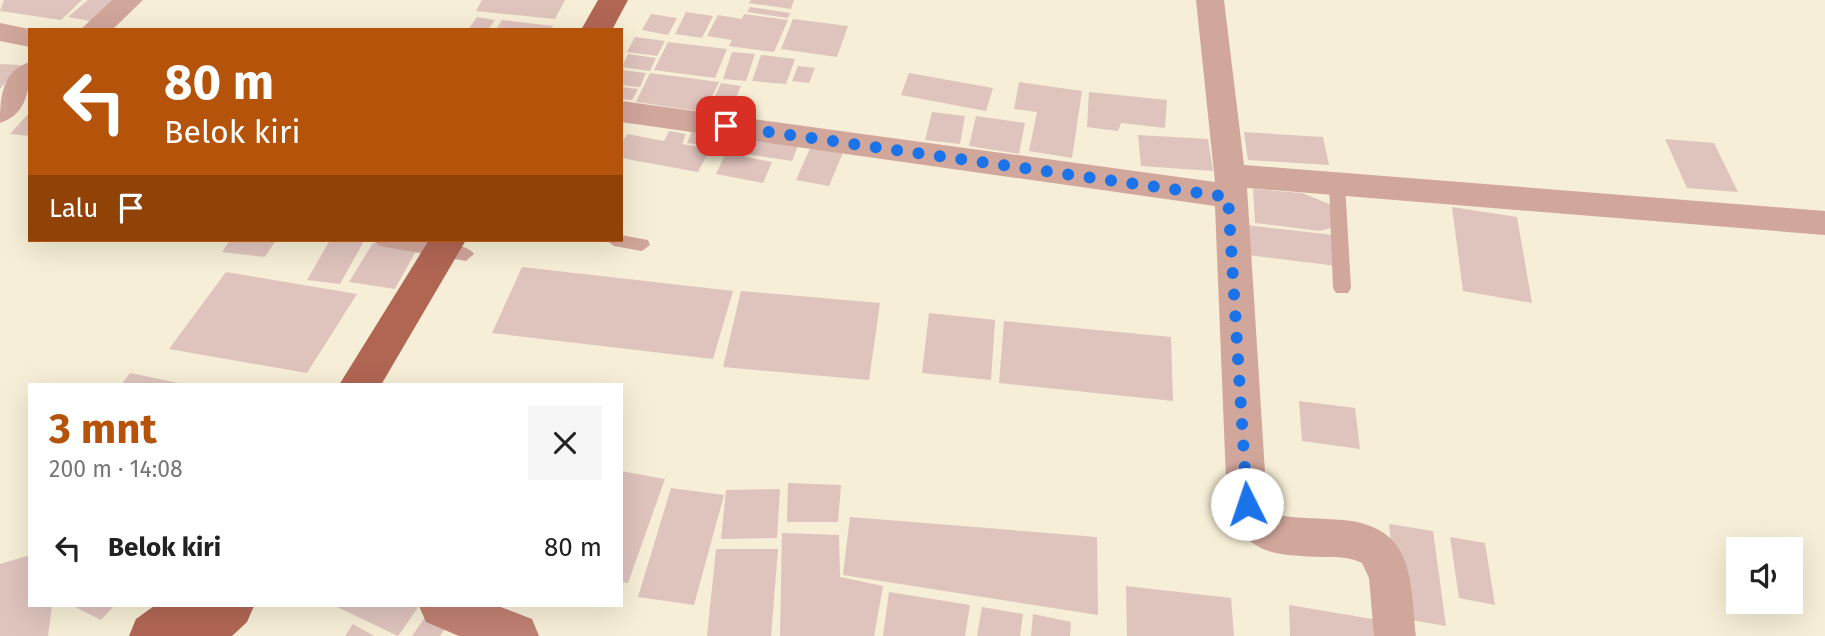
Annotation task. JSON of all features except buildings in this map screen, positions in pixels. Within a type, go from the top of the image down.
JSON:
[{"type":"main road","points":[[574,28],[590,0]]},
{"type":"main road","points":[[597,28],[613,0]]},
{"type":"main road","points":[[360,383],[458,245]]},
{"type":"main road","points":[[389,383],[458,245]]},
{"type":"main road","points":[[153,636],[190,607]]},
{"type":"main road","points":[[197,636],[230,607]]},
{"type":"street","points":[[96,28],[129,0]]},
{"type":"street","points":[[1210,0],[1229,186],[1247,504],[1252,517],[1270,532],[1362,543],[1379,551],[1386,563],[1395,636]]},
{"type":"street","points":[[0,32],[28,38]]},
{"type":"street","points":[[0,112],[28,75]]},
{"type":"street","points":[[623,111],[1229,186],[1337,184],[1825,223]]},
{"type":"street","points":[[444,607],[515,636]]},
{"type":"lane","points":[[1337,184],[1342,288]]},
{"type":"lane","points":[[411,242],[458,245]]},
{"type":"lane","points":[[623,242],[642,245]]},
{"type":"route","points":[[726,126],[1228,197],[1247,504]]}]
